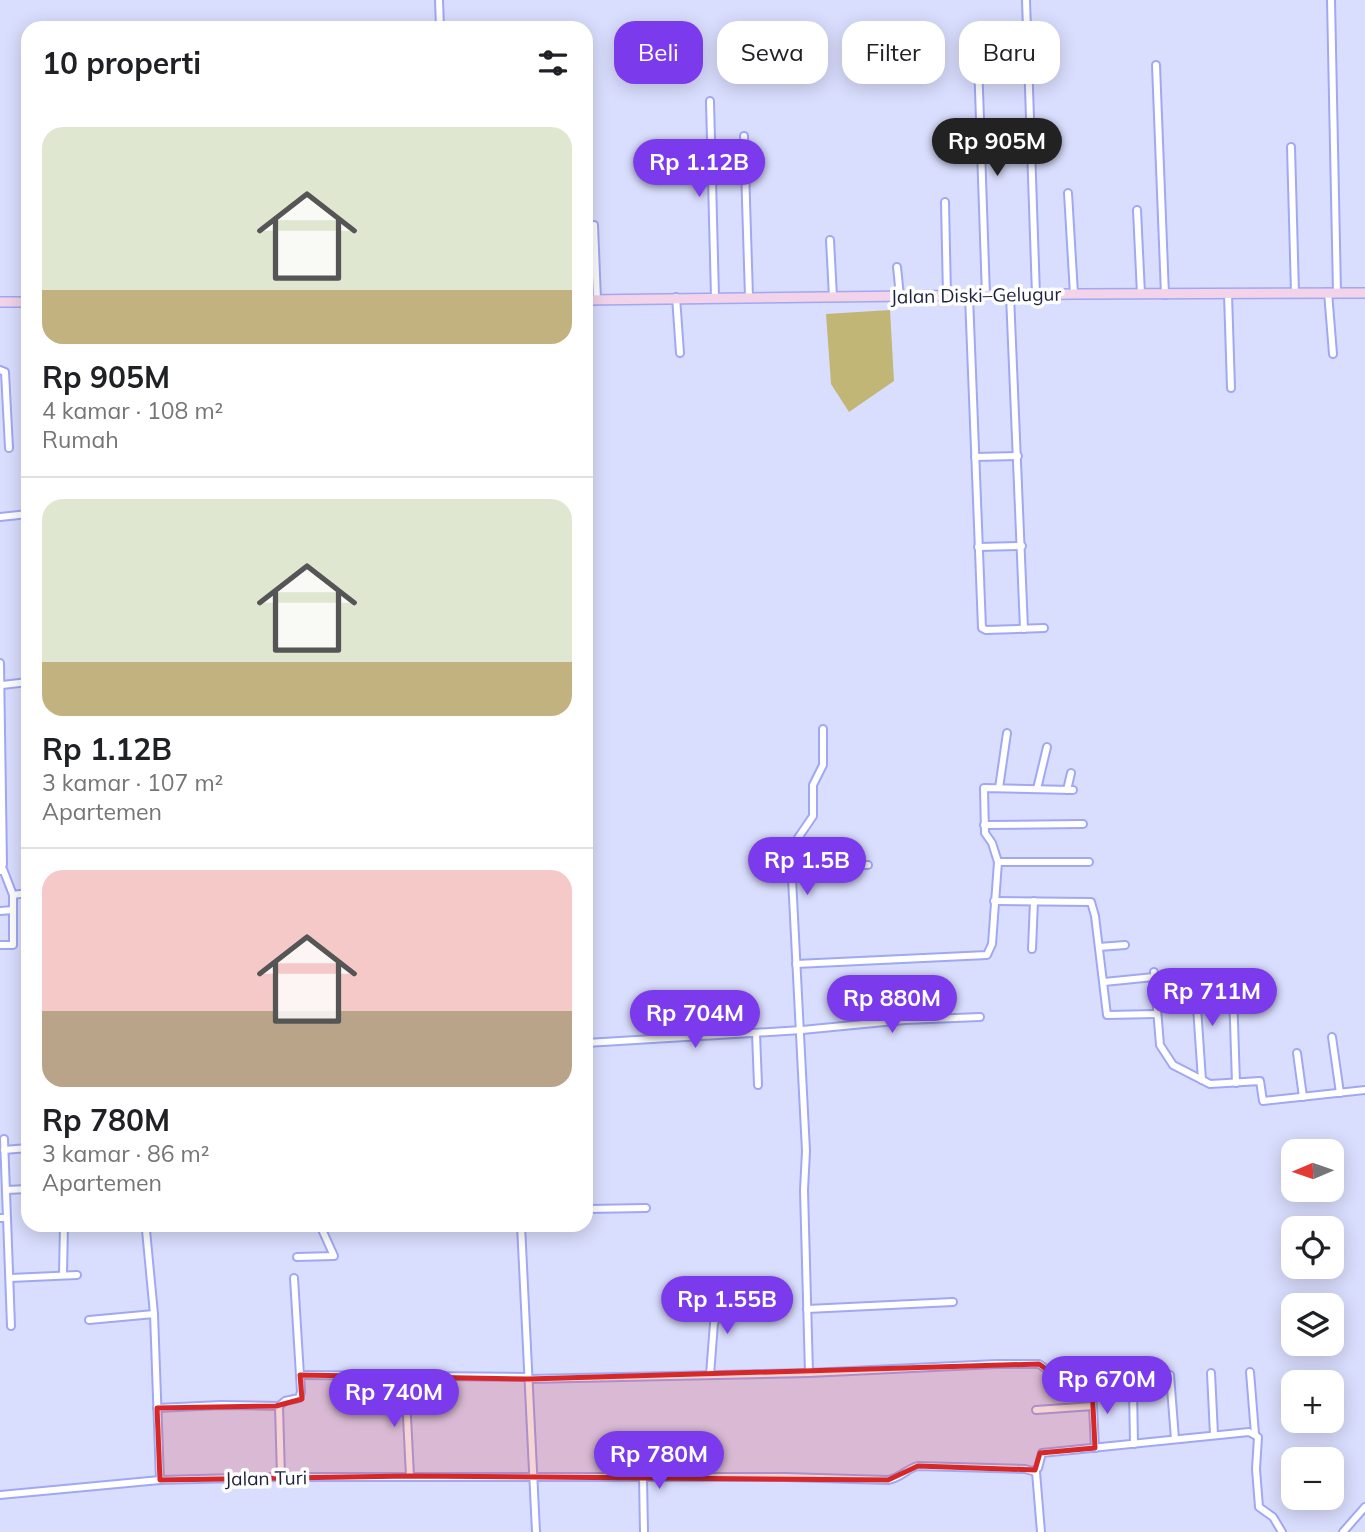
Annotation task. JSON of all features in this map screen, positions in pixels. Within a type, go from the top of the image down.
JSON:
[{"type":"main road","name":"Jalan Diski–Gelugur","points":[[593,300],[676,297],[1365,293]]},
{"type":"main road","points":[[0,302],[21,302]]},
{"type":"street","points":[[439,0],[440,21]]},
{"type":"street","points":[[1026,0],[1036,295]]},
{"type":"street","points":[[1331,0],[1333,355]]},
{"type":"street","points":[[1156,65],[1165,295]]},
{"type":"street","points":[[979,84],[986,296]]},
{"type":"street","points":[[710,101],[715,297]]},
{"type":"street","points":[[744,136],[749,298]]},
{"type":"street","points":[[1291,147],[1294,293]]},
{"type":"street","points":[[1068,193],[1074,294]]},
{"type":"street","points":[[945,202],[947,296]]},
{"type":"street","points":[[1137,210],[1141,294]]},
{"type":"street","points":[[593,262],[594,225]]},
{"type":"street","points":[[830,240],[833,297]]},
{"type":"street","points":[[897,267],[900,296]]},
{"type":"street","points":[[1227,294],[1231,388]]},
{"type":"street","points":[[1010,295],[1024,629]]},
{"type":"street","points":[[969,296],[982,628],[1044,628]]},
{"type":"street","points":[[676,297],[680,353]]},
{"type":"street","points":[[0,370],[5,372],[9,449]]},
{"type":"street","points":[[975,457],[1018,456]]},
{"type":"street","points":[[0,517],[21,515]]},
{"type":"street","points":[[978,547],[1022,546]]},
{"type":"street","points":[[0,663],[1,870],[13,894],[13,945],[0,945]]},
{"type":"street","points":[[2,685],[21,683]]},
{"type":"street","points":[[809,1373],[804,1191],[806,1152],[793,868],[798,838],[813,816],[813,785],[822,765],[823,729]]},
{"type":"street","points":[[999,788],[1007,733]]},
{"type":"street","points":[[1037,789],[1047,747]]},
{"type":"street","points":[[796,964],[987,955],[992,944],[998,862],[992,843],[985,833],[984,788],[1070,790],[1071,773]]},
{"type":"street","points":[[984,825],[1083,824]]},
{"type":"street","points":[[998,862],[1089,862]]},
{"type":"street","points":[[793,868],[812,864],[868,865]]},
{"type":"street","points":[[13,894],[21,893]]},
{"type":"street","points":[[994,901],[1091,902],[1100,947],[1107,1015],[1157,1014]]},
{"type":"street","points":[[1032,949],[1034,901]]},
{"type":"street","points":[[0,911],[13,910]]},
{"type":"street","points":[[1100,947],[1125,945]]},
{"type":"street","points":[[1104,982],[1154,974],[1160,1045],[1174,1065],[1210,1084],[1260,1081],[1263,1101],[1365,1090]]},
{"type":"street","points":[[1195,978],[1202,1080]]},
{"type":"street","points":[[1233,992],[1236,1083]]},
{"type":"street","points":[[593,1043],[980,1017]]},
{"type":"street","points":[[756,1033],[758,1086]]},
{"type":"street","points":[[1332,1037],[1340,1093]]},
{"type":"street","points":[[1297,1052],[1303,1097]]},
{"type":"street","points":[[4,1139],[4,1218],[10,1278],[10,1326]]},
{"type":"street","points":[[4,1150],[21,1149]]},
{"type":"street","points":[[6,1190],[21,1189]]},
{"type":"street","points":[[593,1209],[646,1208]]},
{"type":"street","points":[[63,1275],[64,1232]]},
{"type":"street","points":[[146,1232],[154,1314],[160,1480]]},
{"type":"street","points":[[297,1257],[334,1256],[323,1232]]},
{"type":"street","points":[[521,1232],[536,1532]]},
{"type":"street","points":[[10,1278],[77,1275]]},
{"type":"street","points":[[157,1408],[279,1406],[285,1401],[295,1400],[300,1395],[300,1375],[294,1278]]},
{"type":"street","points":[[807,1309],[953,1303]]},
{"type":"street","points":[[710,1375],[714,1323],[717,1318],[736,1313],[739,1308]]},
{"type":"street","points":[[89,1320],[154,1314]]},
{"type":"street","points":[[300,1375],[528,1378],[809,1373],[919,1366],[1039,1364],[1049,1371],[1087,1376],[1092,1385],[1095,1448]]},
{"type":"street","points":[[1250,1372],[1255,1434],[1258,1437],[1256,1469],[1259,1507],[1273,1517],[1282,1532]]},
{"type":"street","points":[[1211,1373],[1214,1435]]},
{"type":"street","points":[[1171,1375],[1175,1439]]},
{"type":"street","points":[[405,1377],[410,1476]]},
{"type":"street","points":[[1133,1390],[1134,1444]]},
{"type":"street","points":[[1036,1410],[1093,1405]]},
{"type":"street","points":[[279,1406],[281,1477]]},
{"type":"street","points":[[1041,1532],[1035,1470],[1039,1466],[1042,1453],[1243,1431],[1255,1434]]},
{"type":"street","name":"Jalan Turi","points":[[0,1495],[160,1480],[281,1477],[888,1480],[897,1479],[910,1468],[918,1466],[1035,1470]]},
{"type":"street","points":[[643,1477],[644,1532]]},
{"type":"street","points":[[1343,1532],[1365,1507]]},
{"type":"highlighted area","points":[[1039,1364],[1049,1371],[1087,1376],[1092,1385],[1095,1448],[1040,1453],[1035,1470],[918,1466],[888,1480],[410,1476],[160,1480],[157,1408],[276,1406],[302,1399],[300,1375],[528,1379]]},
{"type":"shaded area","points":[[890,310],[894,381],[849,412],[831,384],[826,314]]}]
